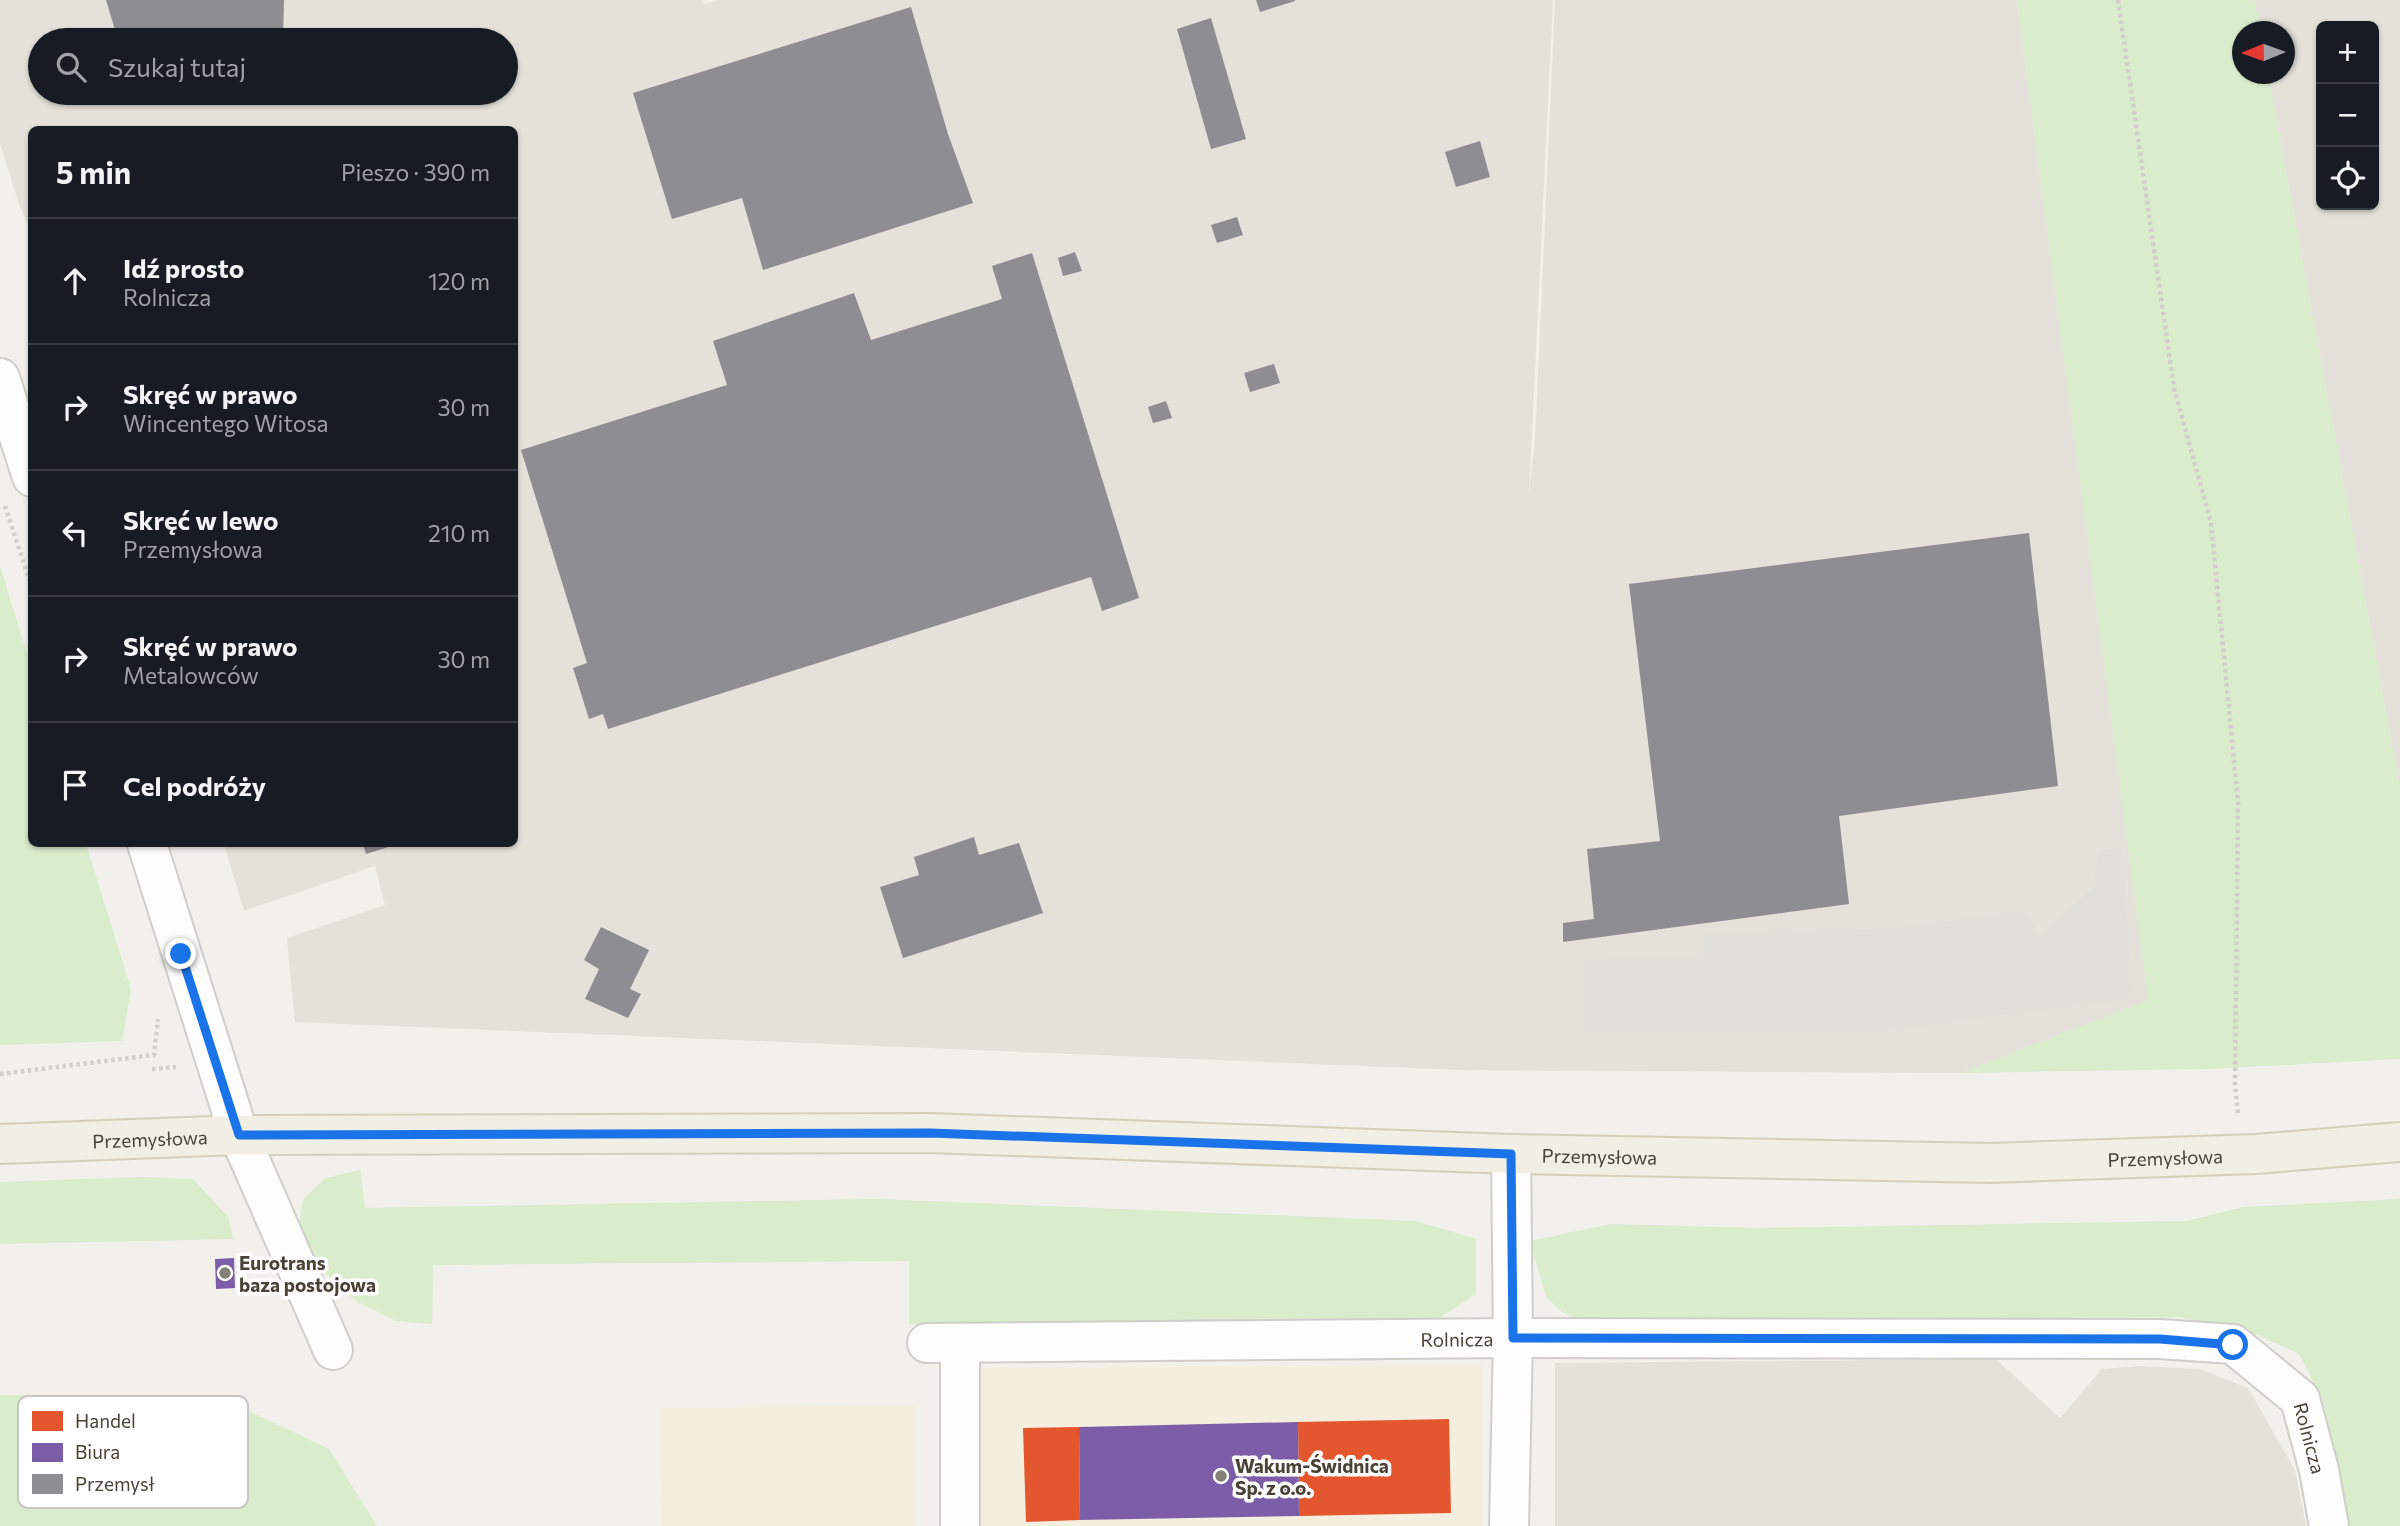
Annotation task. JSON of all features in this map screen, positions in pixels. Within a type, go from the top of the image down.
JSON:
[{"type":"main road","name":"Przemysłowa","points":[[0,1144],[239,1135],[930,1133],[1511,1154],[1991,1163],[2240,1154],[2400,1143]]},
{"type":"street","points":[[0,378],[28,465]]},
{"type":"street","points":[[148,847],[239,1135],[333,1350]]},
{"type":"street","points":[[1509,1526],[1513,1338],[1511,1154]]},
{"type":"street","name":"Rolnicza","points":[[960,1526],[944,1343],[1513,1338],[2160,1339],[2233,1345],[2300,1399],[2319,1470],[2329,1526]]},
{"type":"path","points":[[2118,0],[2174,388],[2211,523],[2238,802],[2235,1084],[2240,1154]]},
{"type":"path","points":[[4,504],[28,576]]},
{"type":"path","points":[[0,1074],[154,1055]]},
{"type":"shaded area","points":[[0,0],[702,0],[704,4],[718,0],[1553,0],[1529,493],[1535,440],[1555,0],[2017,0],[2149,1001],[1961,1073],[1461,1070],[295,1022],[287,938],[385,905],[375,866],[244,911],[225,847],[518,847],[518,126],[28,126],[28,224],[19,205],[0,143]]},
{"type":"shaded area","points":[[2254,0],[2400,0],[2400,788],[2270,84],[2295,84],[2295,21],[2258,21]]},
{"type":"shaded area","points":[[2122,848],[2133,998],[1885,1030],[1583,1030],[1583,960],[1703,957],[1705,934],[1894,928],[2025,911],[2040,937],[2091,889],[2099,850]]},
{"type":"shaded area","points":[[1996,1359],[2060,1418],[2102,1369],[2140,1366],[2200,1369],[2248,1388],[2295,1470],[2306,1526],[1555,1526],[1555,1363]]},
{"type":"shaded area","points":[[1482,1365],[1482,1526],[979,1526],[980,1368]]},
{"type":"shaded area","points":[[915,1406],[916,1526],[662,1526],[661,1408]]},
{"type":"green space","points":[[2017,0],[2254,0],[2258,21],[2232,21],[2232,84],[2270,84],[2400,788],[2400,1059],[2206,1069],[1961,1073],[2148,1000]]},
{"type":"green space","points":[[0,566],[28,657],[28,847],[87,847],[131,989],[122,1041],[0,1045]]},
{"type":"green space","points":[[360,1170],[365,1208],[876,1199],[1416,1221],[1476,1239],[1476,1294],[1436,1320],[909,1324],[909,1261],[433,1265],[432,1324],[396,1321],[356,1301],[316,1264],[299,1227],[303,1200],[325,1178]]},
{"type":"green space","points":[[141,1177],[193,1179],[229,1218],[233,1239],[0,1244],[0,1182]]},
{"type":"green space","points":[[2400,1199],[2400,1526],[2348,1526],[2324,1403],[2299,1354],[2258,1335],[2179,1317],[1585,1322],[1562,1312],[1546,1297],[1530,1241],[1611,1224],[1756,1228],[2186,1221],[2243,1207]]},
{"type":"green space","points":[[0,1395],[39,1396],[18,1396],[18,1508],[248,1508],[248,1411],[329,1449],[377,1526],[0,1526]]},
{"type":"green space","points":[[215,1395],[217,1396],[146,1396]]},
{"type":"building: Handel","points":[[1449,1419],[1451,1513],[1299,1516],[1298,1422]]},
{"type":"building: Handel","points":[[1079,1427],[1080,1520],[1026,1522],[1023,1428]]},
{"type":"building: Biura","points":[[234,1258],[235,1288],[216,1289],[215,1259]]},
{"type":"building: Biura","points":[[1298,1422],[1299,1516],[1080,1520],[1079,1427]]},
{"type":"building: Przemysł","points":[[106,0],[284,0],[283,28],[114,28]]},
{"type":"building: Przemysł","points":[[1256,0],[1295,0],[1295,1],[1260,12]]},
{"type":"building: Przemysł","points":[[911,7],[948,134],[973,203],[763,270],[742,198],[672,219],[633,93]]},
{"type":"building: Przemysł","points":[[1211,18],[1246,139],[1211,149],[1177,29]]},
{"type":"building: Przemysł","points":[[1480,141],[1490,177],[1456,187],[1445,152]]},
{"type":"building: Przemysł","points":[[1237,217],[1243,235],[1217,243],[1211,225]]},
{"type":"building: Przemysł","points":[[1075,252],[1082,271],[1063,276],[1058,258]]},
{"type":"building: Przemysł","points":[[1032,253],[1139,598],[1102,611],[1091,577],[608,729],[603,714],[589,719],[573,668],[587,663],[521,450],[727,385],[713,341],[854,293],[871,340],[1002,299],[992,266]]},
{"type":"building: Przemysł","points":[[1274,364],[1280,383],[1250,392],[1244,373]]},
{"type":"building: Przemysł","points":[[1166,401],[1172,418],[1153,423],[1148,407]]},
{"type":"building: Przemysł","points":[[2029,533],[2058,786],[1839,816],[1849,904],[1563,942],[1563,923],[1594,919],[1587,849],[1660,841],[1629,584]]},
{"type":"building: Przemysł","points":[[974,837],[979,855],[1019,843],[1043,913],[903,958],[880,887],[919,875],[914,857]]},
{"type":"building: Przemysł","points":[[364,847],[388,847],[366,854]]},
{"type":"building: Przemysł","points":[[601,927],[649,950],[630,989],[641,994],[628,1018],[585,999],[599,969],[584,960]]},
{"type":"place","name":"Eurotrans baza postojowa","points":[[225,1273]]},
{"type":"place","name":"Wakum-Świdnica Sp. z o.o.","points":[[1221,1476]]},
{"type":"route","points":[[181,954],[239,1135],[930,1133],[1511,1154],[1513,1338],[2160,1339],[2233,1345]]}]
